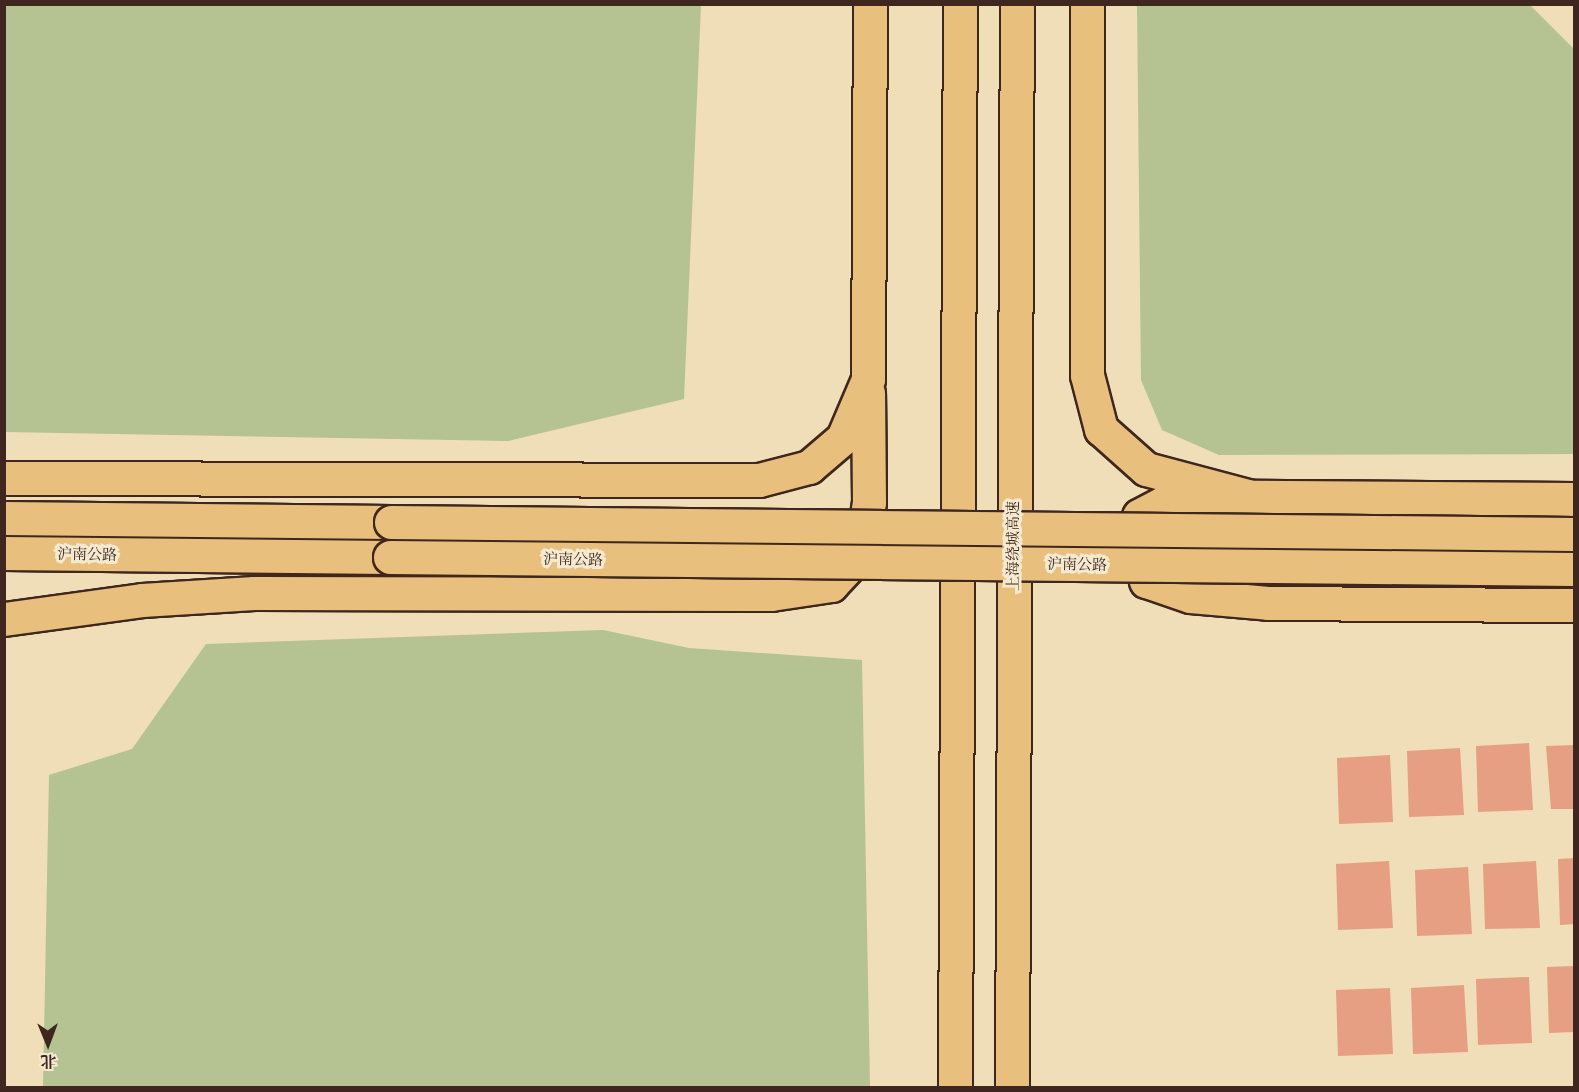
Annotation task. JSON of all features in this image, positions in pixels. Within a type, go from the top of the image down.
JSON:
[{"type":"main road","points":[[4,619],[142,600],[254,593],[771,594],[831,585],[861,553],[869,502],[870,4]]},
{"type":"main road","points":[[955,1088],[960,4]]},
{"type":"main road","name":"上海绕城高速","points":[[1012,1088],[1017,4]]},
{"type":"main road","points":[[1087,4],[1087,375],[1101,429],[1146,469],[1251,497]]},
{"type":"main road","points":[[4,478],[759,480],[809,468],[843,438],[868,379]]},
{"type":"main road","points":[[1575,499],[1251,497],[1162,504],[1139,516],[1135,544],[1146,581],[1190,596],[1268,603],[1575,605]]},
{"type":"main road","points":[[4,518],[1574,534]]},
{"type":"main road","name":"沪南公路","points":[[4,554],[1574,569]]},
{"type":"green space","points":[[5,4],[701,5],[684,399],[508,441],[5,432]]},
{"type":"green space","points":[[1137,5],[1530,5],[1574,49],[1574,454],[1219,455],[1162,430],[1141,380]]},
{"type":"green space","points":[[603,630],[689,648],[862,660],[870,1087],[43,1087],[49,775],[132,749],[206,644]]},
{"type":"building","points":[[1529,743],[1533,810],[1478,812],[1476,746]]},
{"type":"building","points":[[1574,745],[1574,809],[1551,809],[1546,746]]},
{"type":"building","points":[[1460,748],[1464,815],[1409,817],[1407,751]]},
{"type":"building","points":[[1390,755],[1393,822],[1339,824],[1337,758]]},
{"type":"building","points":[[1574,858],[1574,924],[1560,925],[1558,859]]},
{"type":"building","points":[[1389,861],[1393,928],[1338,930],[1336,864]]},
{"type":"building","points":[[1536,861],[1540,928],[1485,929],[1483,864]]},
{"type":"building","points":[[1468,867],[1472,934],[1417,936],[1415,870]]},
{"type":"building","points":[[1574,966],[1574,1032],[1549,1033],[1547,967]]},
{"type":"building","points":[[1529,977],[1532,1043],[1478,1045],[1476,979]]},
{"type":"building","points":[[1464,985],[1468,1052],[1413,1054],[1411,988]]},
{"type":"building","points":[[1390,988],[1393,1054],[1338,1056],[1336,990]]}]
